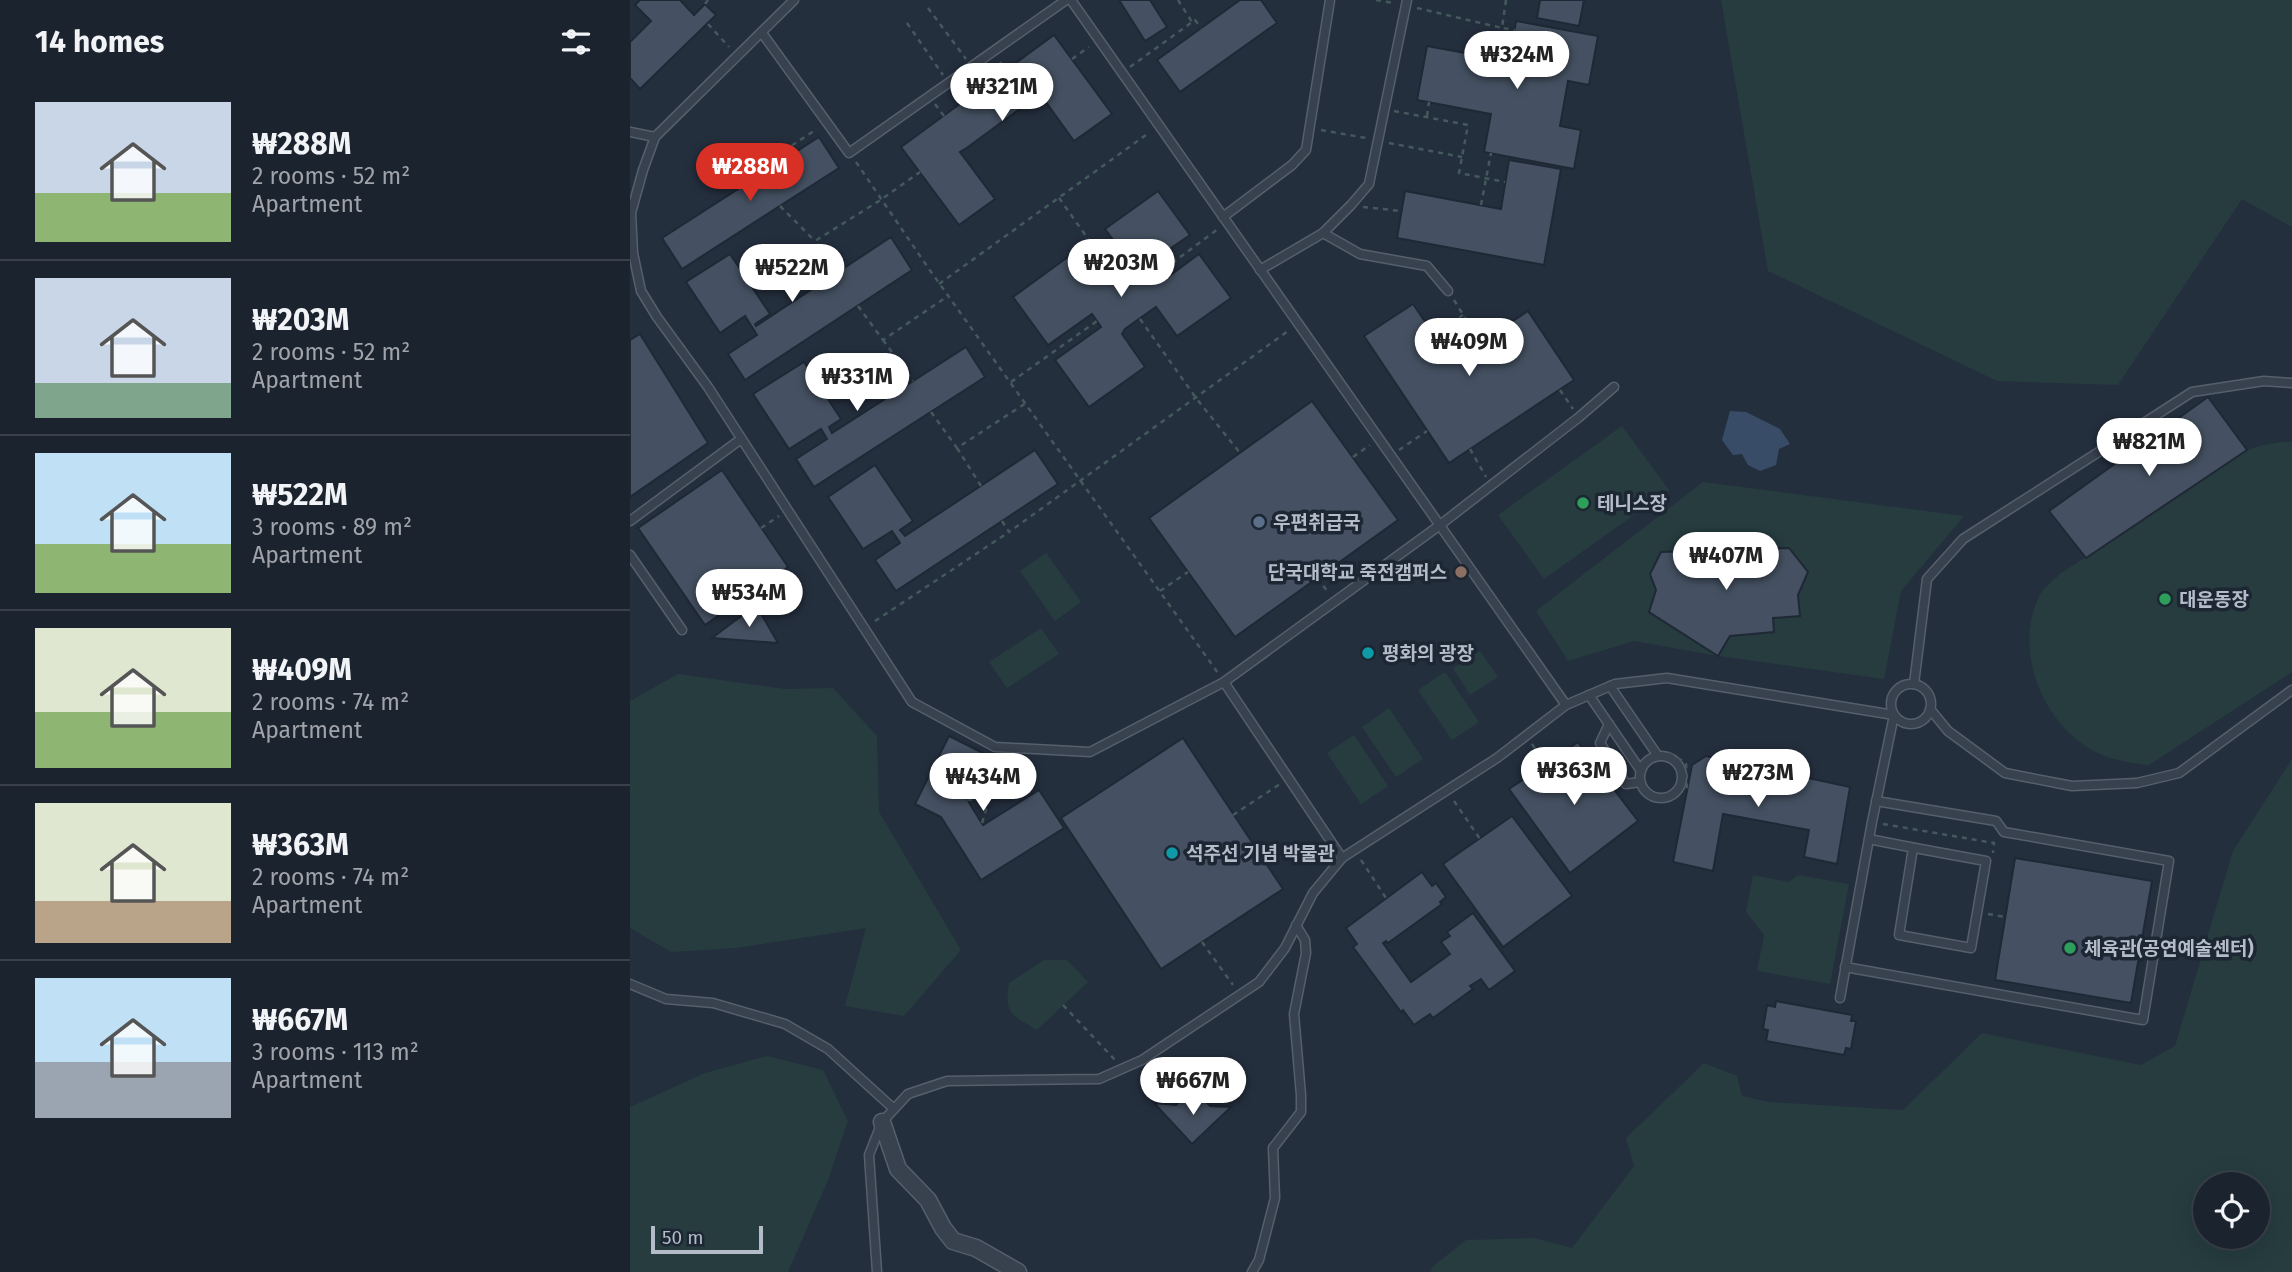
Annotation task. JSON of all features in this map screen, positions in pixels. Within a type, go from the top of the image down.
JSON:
[{"type":"street","points":[[882,1122],[898,1169],[928,1200],[953,1241],[976,1248],[1018,1272]]},
{"type":"lane","points":[[794,0],[655,137],[631,213],[633,253],[641,291],[788,510],[912,702],[995,747],[1090,752],[1224,682],[1440,525],[1614,387]]},
{"type":"lane","points":[[762,33],[849,153],[1068,0],[1566,705]]},
{"type":"lane","points":[[1224,220],[1292,165],[1306,150],[1330,0]]},
{"type":"lane","points":[[1260,270],[1322,233],[1352,205],[1369,184],[1406,3]]},
{"type":"lane","points":[[630,132],[655,137]]},
{"type":"lane","points":[[1322,233],[1360,254],[1427,266],[1448,291]]},
{"type":"lane","points":[[1914,684],[1927,579],[1963,538],[2192,392],[2264,381],[2292,383]]},
{"type":"lane","points":[[630,521],[741,439]]},
{"type":"lane","points":[[630,555],[682,631]]},
{"type":"lane","points":[[877,1272],[869,1155],[882,1122],[908,1094],[947,1082],[1099,1079],[1154,1052],[1259,982],[1285,948],[1312,893],[1342,858],[1497,758],[1566,705],[1610,686],[1667,677],[1894,715],[1904,723],[1911,724],[1923,720],[1930,709],[1931,702],[1926,690],[1914,684],[1901,686],[1892,696],[1890,703],[1894,715],[1840,998]]},
{"type":"lane","points":[[1224,682],[1342,858]]},
{"type":"lane","points":[[1610,686],[1658,757]]},
{"type":"lane","points":[[1930,709],[1948,731],[2005,773],[2072,786],[2137,783],[2179,772],[2292,690]]},
{"type":"lane","points":[[1588,695],[1641,771]]},
{"type":"lane","points":[[1609,724],[1600,743],[1626,784],[1640,782]]},
{"type":"lane","points":[[1658,757],[1671,760],[1680,770],[1678,789],[1667,797],[1654,797],[1640,782],[1641,771],[1647,761],[1658,757]]},
{"type":"lane","points":[[1845,967],[2143,1020],[2169,860],[2004,832],[1996,821],[1876,802]]},
{"type":"lane","points":[[1869,839],[1986,861],[1971,948],[1899,935],[1913,848]]},
{"type":"lane","points":[[1252,1272],[1259,1260],[1275,1198],[1273,1148],[1301,1112],[1294,1014],[1306,953],[1305,940],[1296,925]]},
{"type":"lane","points":[[630,984],[666,999],[713,1003],[785,1024],[828,1049],[894,1109]]},
{"type":"path","points":[[1178,0],[1192,22]]},
{"type":"path","points":[[1376,0],[1406,3],[1515,30]]},
{"type":"path","points":[[1502,28],[1506,0]]},
{"type":"path","points":[[928,8],[972,67]]},
{"type":"path","points":[[1122,73],[1195,20],[1200,28]]},
{"type":"path","points":[[907,23],[949,84]]},
{"type":"path","points":[[708,24],[738,56]]},
{"type":"path","points":[[1072,59],[1098,40]]},
{"type":"path","points":[[1427,118],[1429,102]]},
{"type":"path","points":[[1384,110],[1468,125],[1459,173],[1506,182]]},
{"type":"path","points":[[760,175],[756,169],[827,122]]},
{"type":"path","points":[[940,284],[1159,126]]},
{"type":"path","points":[[1310,128],[1462,157]]},
{"type":"path","points":[[849,153],[1224,682]]},
{"type":"path","points":[[1481,205],[1491,153]]},
{"type":"path","points":[[815,241],[920,172]]},
{"type":"path","points":[[1059,198],[1111,271]]},
{"type":"path","points":[[1352,205],[1401,211]]},
{"type":"path","points":[[780,206],[815,241],[838,272]]},
{"type":"path","points":[[1156,275],[1224,220]]},
{"type":"path","points":[[1448,291],[1480,342]]},
{"type":"path","points":[[883,340],[948,296]]},
{"type":"path","points":[[858,306],[913,381]]},
{"type":"path","points":[[1434,334],[1463,315]]},
{"type":"path","points":[[1140,319],[1196,398],[1240,453]]},
{"type":"path","points":[[1011,382],[1097,321]]},
{"type":"path","points":[[864,628],[1082,481],[1298,324]]},
{"type":"path","points":[[1560,390],[1578,418]]},
{"type":"path","points":[[957,448],[1026,403]]},
{"type":"path","points":[[931,412],[981,486]]},
{"type":"path","points":[[1390,455],[1427,431]]},
{"type":"path","points":[[1353,457],[1379,438]]},
{"type":"path","points":[[1470,449],[1491,486]]},
{"type":"path","points":[[761,528],[788,510]]},
{"type":"path","points":[[1002,521],[1009,532]]},
{"type":"path","points":[[1160,591],[1188,572]]},
{"type":"path","points":[[1317,578],[1335,601]]},
{"type":"path","points":[[1526,735],[1546,765]]},
{"type":"path","points":[[982,823],[1006,748]]},
{"type":"path","points":[[1233,814],[1288,778]]},
{"type":"path","points":[[1447,790],[1480,839]]},
{"type":"path","points":[[967,800],[990,799]]},
{"type":"path","points":[[1354,850],[1387,898]]},
{"type":"path","points":[[1202,942],[1240,995]]},
{"type":"path","points":[[1063,1005],[1123,1069]]},
{"type":"path","points":[[1154,1052],[1195,1100]]},
{"type":"green space","points":[[1721,0],[2292,0],[2292,227],[2242,199],[2118,385],[1997,381],[1768,271]]},
{"type":"green space","name":"테니스장","points":[[1622,426],[1669,490],[1544,579],[1498,515]]},
{"type":"green space","name":"대운동장","points":[[2292,442],[2292,672],[2149,765],[2108,757],[2077,740],[2060,724],[2047,704],[2037,683],[2031,660],[2029,637],[2033,614],[2043,590],[2060,574],[2247,450]]},
{"type":"green space","points":[[1703,482],[1964,516],[1901,591],[1884,679],[1718,656],[1634,641],[1568,661],[1536,611]]},
{"type":"green space","points":[[1046,553],[1081,602],[1055,621],[1020,571]]},
{"type":"green space","points":[[1041,628],[1059,654],[1007,688],[989,662]]},
{"type":"green space","points":[[1480,651],[1498,677],[1470,695],[1453,668]]},
{"type":"green space","points":[[1445,672],[1479,722],[1452,740],[1418,690]]},
{"type":"green space","points":[[678,674],[785,689],[833,688],[877,736],[879,812],[961,950],[904,1016],[845,1006],[866,928],[736,948],[671,952],[630,928],[630,701]]},
{"type":"green space","points":[[1389,708],[1423,759],[1396,777],[1362,727]]},
{"type":"green space","points":[[1354,735],[1388,786],[1361,804],[1327,753]]},
{"type":"green space","points":[[2292,759],[2292,1272],[1431,1272],[1432,1267],[1466,1240],[1535,1238],[1572,1248],[1634,1166],[1626,1138],[1704,1063],[1737,1076],[1742,1096],[1769,1102],[1903,1110],[1982,1033],[2141,1065],[2175,1046],[2233,851]]},
{"type":"green space","points":[[1753,875],[1789,882],[1798,875],[1849,884],[1830,984],[1757,971],[1764,935],[1746,912]]},
{"type":"green space","points":[[1044,960],[1067,960],[1088,982],[1037,1030],[1016,1017],[1009,1008],[1009,983]]},
{"type":"green space","points":[[767,1056],[823,1070],[848,1121],[828,1180],[788,1272],[630,1272],[630,1107],[705,1073]]},
{"type":"water","points":[[1730,411],[1746,412],[1780,429],[1790,444],[1779,449],[1776,465],[1760,471],[1748,465],[1742,454],[1733,455],[1722,440]]},
{"type":"building","points":[[640,0],[680,0],[694,15],[705,4],[716,15],[640,89],[630,78],[630,42],[651,21],[635,5]]},
{"type":"building","points":[[1119,0],[1150,0],[1167,27],[1145,41]]},
{"type":"building","points":[[1240,0],[1261,0],[1277,23],[1180,92],[1157,60]]},
{"type":"building","points":[[1540,0],[1584,0],[1579,26],[1537,18]]},
{"type":"building","points":[[1516,21],[1598,36],[1589,85],[1568,81],[1560,126],[1581,130],[1574,169],[1484,152],[1491,114],[1417,100],[1427,46],[1509,61]]},
{"type":"building","points":[[1054,35],[1112,114],[1074,141],[1040,94],[960,152],[995,199],[959,225],[901,147]]},
{"type":"building","points":[[819,137],[839,168],[682,269],[662,238]]},
{"type":"building","points":[[1509,160],[1561,169],[1544,265],[1397,238],[1405,191],[1501,209]]},
{"type":"building","points":[[1158,191],[1190,235],[1148,264],[1161,282],[1199,254],[1231,298],[1177,336],[1156,307],[1125,329],[1122,334],[1145,367],[1089,407],[1055,360],[1101,327],[1092,314],[1048,345],[1013,297],[1072,254],[1093,284],[1128,260],[1105,229]]},
{"type":"building","points":[[891,237],[912,270],[745,380],[728,354],[757,335],[745,316],[720,333],[686,282],[730,254],[770,314],[755,324],[756,326]]},
{"type":"building","points":[[1413,304],[1452,361],[1528,311],[1574,380],[1449,463],[1364,336]]},
{"type":"building","points":[[640,334],[708,443],[630,497],[630,340]]},
{"type":"building","points":[[966,347],[985,377],[814,487],[796,459],[827,439],[821,429],[789,449],[753,394],[804,362],[841,419],[829,427],[832,433]]},
{"type":"building","points":[[2208,397],[2247,450],[2086,558],[2049,511]]},
{"type":"building","points":[[1312,401],[1398,520],[1235,637],[1149,518]]},
{"type":"building","points":[[1035,450],[1058,484],[896,591],[875,560],[900,543],[892,531],[863,549],[828,497],[875,465],[913,521],[900,530],[905,536]]},
{"type":"building","points":[[722,470],[788,567],[705,625],[638,528]]},
{"type":"building","points":[[1789,548],[1808,572],[1798,595],[1800,616],[1773,618],[1774,632],[1730,636],[1718,656],[1649,612],[1656,590],[1650,574],[1661,552]]},
{"type":"building","points":[[756,605],[778,643],[712,638]]},
{"type":"building","points":[[949,736],[985,754],[965,796],[983,825],[1039,790],[1064,828],[981,880],[941,817],[915,804]]},
{"type":"building","name":"석주선 기념 박물관","points":[[1183,738],[1283,889],[1161,969],[1061,818]]},
{"type":"building","points":[[1578,742],[1638,821],[1570,873],[1509,789]]},
{"type":"building","points":[[1706,756],[1850,787],[1837,864],[1804,857],[1809,830],[1723,814],[1713,871],[1673,862],[1692,765]]},
{"type":"building","points":[[1512,816],[1572,896],[1503,947],[1443,864]]},
{"type":"building","name":"체육관(공연예술센터)","points":[[2015,858],[2152,881],[2131,1003],[1995,980]]},
{"type":"building","points":[[1422,872],[1432,886],[1436,883],[1446,897],[1440,902],[1442,904],[1388,943],[1383,943],[1411,982],[1450,954],[1441,942],[1450,936],[1447,932],[1473,913],[1515,971],[1489,990],[1481,979],[1470,986],[1473,989],[1433,1018],[1430,1014],[1414,1025],[1403,1010],[1401,1012],[1353,947],[1357,944],[1346,928]]},
{"type":"building","points":[[1776,1001],[1852,1015],[1851,1021],[1856,1021],[1851,1049],[1846,1048],[1844,1055],[1766,1041],[1768,1030],[1763,1029],[1767,1005],[1775,1007]]},
{"type":"building","points":[[1200,1095],[1210,1106],[1231,1107],[1192,1144],[1154,1103],[1176,1105],[1184,1097],[1191,1104]]},
{"type":"place","name":"테니스장","points":[[1583,503]]},
{"type":"place","name":"우편취급국","points":[[1259,522]]},
{"type":"place","name":"단국대학교 죽전캠퍼스","points":[[1461,572]]},
{"type":"place","name":"대운동장","points":[[2165,599]]},
{"type":"place","name":"평화의 광장","points":[[1368,653]]},
{"type":"place","name":"석주선 기념 박물관","points":[[1172,853]]},
{"type":"place","name":"체육관(공연예술센터)","points":[[2070,948]]}]
